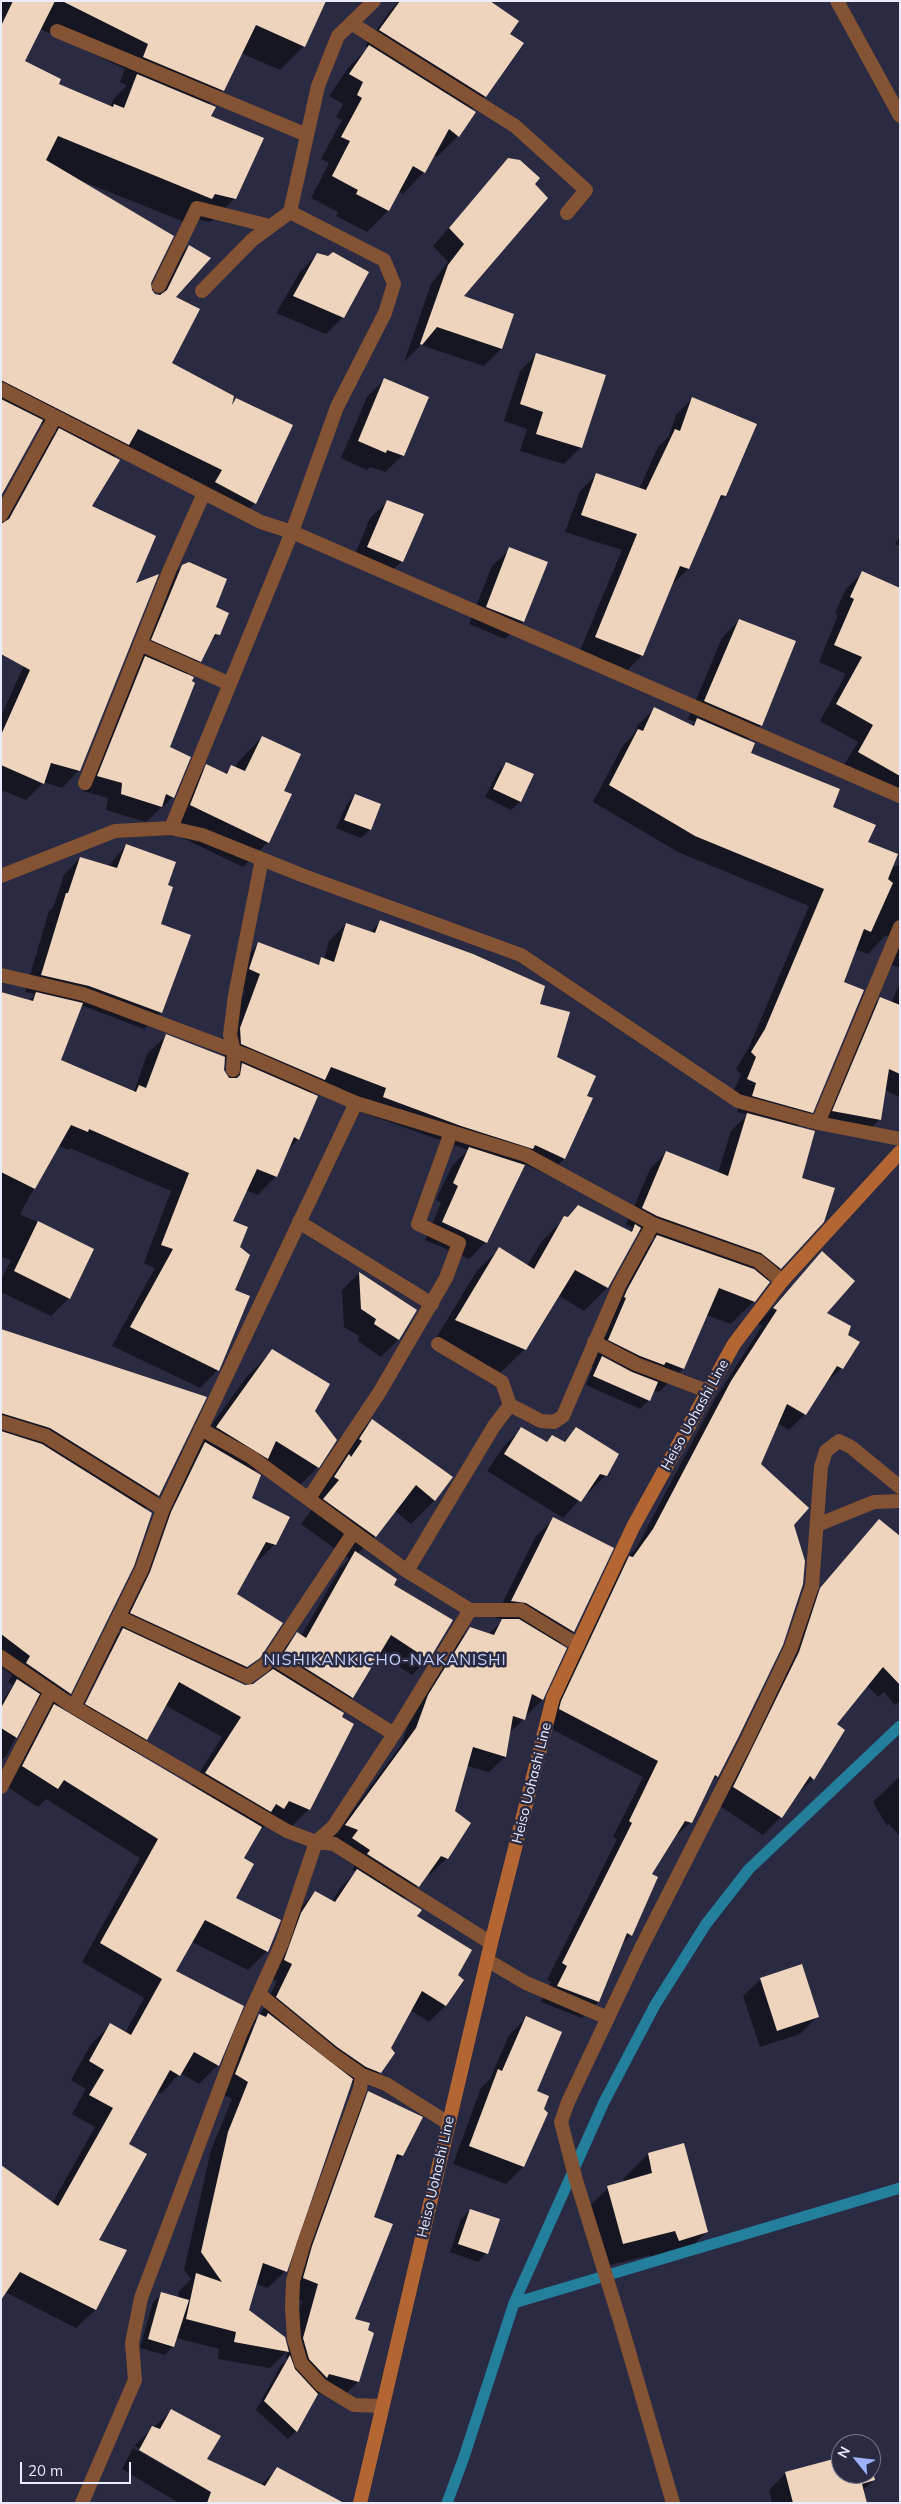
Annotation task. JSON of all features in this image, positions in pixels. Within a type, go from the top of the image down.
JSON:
[{"type":"main road","name":"Heiso Uohashi Line","points":[[360,2503],[448,2123],[554,1698],[633,1527],[734,1344],[782,1281],[900,1152]]},
{"type":"street","points":[[202,292],[252,240],[290,212],[318,86],[338,36],[374,1]]},
{"type":"street","points":[[838,1],[900,116]]},
{"type":"street","points":[[351,23],[515,126],[586,190],[567,212]]},
{"type":"street","points":[[57,31],[307,135]]},
{"type":"street","points":[[159,286],[197,208],[270,226]]},
{"type":"street","points":[[171,828],[292,532],[337,408],[385,313],[394,284],[384,260],[290,212]]},
{"type":"street","points":[[1,389],[261,522],[292,532],[900,796]]},
{"type":"street","points":[[1,515],[55,417]]},
{"type":"street","points":[[85,783],[140,644],[204,493]]},
{"type":"street","points":[[140,644],[230,684]]},
{"type":"street","points":[[1,876],[114,831],[171,828],[202,835],[262,860],[521,955],[738,1101],[818,1123],[900,1139]]},
{"type":"street","points":[[233,1070],[234,1051],[230,1035],[235,995],[262,860]]},
{"type":"street","points":[[818,1123],[900,926]]},
{"type":"street","points":[[1,975],[83,994],[234,1051],[356,1103],[526,1155],[653,1224],[758,1261],[782,1281]]},
{"type":"street","points":[[74,1707],[142,1569],[163,1509],[356,1103]]},
{"type":"street","points":[[309,1498],[378,1393],[446,1278],[459,1243],[418,1224],[451,1132]]},
{"type":"street","points":[[299,1222],[432,1304]]},
{"type":"street","points":[[438,1344],[502,1382],[510,1405],[541,1421],[554,1422],[563,1416],[619,1286],[653,1224]]},
{"type":"street","points":[[594,1342],[636,1364],[707,1392]]},
{"type":"street","points":[[407,1571],[494,1426],[510,1405]]},
{"type":"street","points":[[1,1422],[46,1436],[163,1509]]},
{"type":"street","points":[[201,1429],[251,1457],[407,1571],[470,1610],[521,1610],[578,1645]]},
{"type":"street","points":[[673,2503],[603,2264],[576,2180],[562,2122],[568,2102],[608,2018],[791,1648],[812,1586],[821,1467],[826,1451],[839,1441],[851,1447],[900,1487]]},
{"type":"street","points":[[817,1525],[874,1502],[900,1501]]},
{"type":"street","points":[[119,1617],[248,1678],[266,1664],[353,1533]]},
{"type":"street","points":[[82,2503],[135,2380],[132,2343],[141,2298],[240,2035],[282,1943],[316,1842],[332,1827],[394,1734],[470,1610]]},
{"type":"street","points":[[270,1656],[394,1734]]},
{"type":"street","points":[[1,1657],[74,1707],[287,1831],[316,1842],[334,1844],[492,1943]]},
{"type":"street","points":[[1,1787],[52,1691]]},
{"type":"street","points":[[488,1960],[526,1983],[608,2018]]},
{"type":"street","points":[[259,1994],[332,2054],[362,2075],[386,2084],[448,2123]]},
{"type":"street","points":[[362,2075],[360,2089],[304,2243],[293,2281],[292,2307],[294,2339],[301,2363],[321,2385],[354,2405],[382,2406]]},
{"type":"building","points":[[13,1],[55,1],[25,61],[61,79],[59,84],[113,107],[114,104],[124,108],[137,74],[216,107],[211,116],[264,138],[236,199],[215,194],[212,199],[58,136],[46,160],[174,236],[151,283],[155,294],[160,295],[167,290],[189,245],[211,258],[176,297],[200,309],[172,363],[234,396],[232,405],[236,398],[293,425],[256,504],[215,482],[222,470],[138,429],[129,445],[1,380],[1,26]]},
{"type":"building","points":[[62,1],[326,1],[305,47],[256,25],[224,91],[143,57],[148,44]]},
{"type":"building","points":[[400,1],[490,1],[519,21],[510,34],[524,43],[486,97],[379,30]]},
{"type":"building","points":[[369,45],[476,112],[459,137],[449,129],[425,173],[413,166],[389,211],[356,194],[358,190],[332,176],[350,141],[341,137],[362,98],[357,95],[363,82],[349,74]]},
{"type":"building","points":[[508,158],[520,160],[540,178],[535,184],[548,198],[464,296],[514,314],[502,349],[437,327],[422,345],[420,344],[448,265],[464,244],[449,228]]},
{"type":"building","points":[[333,252],[369,272],[344,318],[293,296],[317,253],[328,256]]},
{"type":"building","points":[[536,353],[606,375],[582,448],[536,434],[543,412],[520,404]]},
{"type":"building","points":[[384,378],[429,397],[404,456],[387,450],[386,453],[358,441]]},
{"type":"building","points":[[692,397],[757,424],[726,496],[721,495],[689,569],[680,566],[643,656],[595,637],[637,534],[581,515],[596,473],[646,490],[675,429],[680,431]]},
{"type":"building","points":[[1,399],[43,420],[1,496]]},
{"type":"building","points":[[59,428],[120,460],[92,506],[156,536],[136,583],[159,574],[80,771],[51,763],[44,784],[1,765],[1,735],[30,670],[1,654],[1,524],[9,519]]},
{"type":"building","points":[[387,500],[424,514],[403,562],[367,547]]},
{"type":"building","points":[[509,547],[548,562],[524,622],[486,607]]},
{"type":"building","points":[[189,562],[227,579],[216,607],[229,613],[220,635],[215,634],[201,662],[151,640],[182,565]]},
{"type":"building","points":[[862,571],[900,588],[900,776],[858,752],[873,725],[836,704],[862,657],[834,645],[854,599],[850,597]]},
{"type":"building","points":[[739,619],[796,641],[762,726],[704,701]]},
{"type":"building","points":[[145,656],[194,677],[192,681],[195,683],[170,747],[191,757],[174,798],[166,794],[162,807],[121,794],[122,783],[97,776]]},
{"type":"building","points":[[654,707],[694,726],[697,718],[755,743],[751,753],[840,789],[833,807],[876,825],[868,842],[898,854],[888,879],[893,883],[871,932],[864,929],[844,982],[864,990],[813,1113],[752,1096],[756,1083],[747,1079],[756,1057],[751,1052],[765,1029],[824,889],[695,836],[609,785],[638,729],[643,731]]},
{"type":"building","points":[[262,736],[301,754],[284,791],[292,794],[269,843],[190,805],[206,764],[227,774],[231,765],[245,771]]},
{"type":"building","points":[[506,762],[534,774],[521,802],[493,789]]},
{"type":"building","points":[[355,794],[381,804],[371,830],[344,820]]},
{"type":"building","points":[[126,844],[176,862],[168,885],[173,887],[161,924],[191,935],[162,1013],[89,986],[41,975],[66,893],[68,893],[80,857],[117,868]]},
{"type":"building","points":[[380,920],[473,954],[545,986],[540,1004],[570,1012],[557,1057],[596,1076],[587,1096],[593,1098],[565,1159],[535,1145],[533,1149],[461,1126],[383,1097],[386,1088],[331,1067],[325,1080],[241,1044],[240,1028],[260,974],[249,969],[258,942],[319,965],[321,957],[334,962],[346,923],[375,933]]},
{"type":"building","points":[[1,992],[33,1001],[36,992],[83,1003],[61,1060],[136,1092],[139,1085],[146,1088],[166,1034],[225,1057],[224,1070],[229,1078],[237,1078],[240,1075],[242,1063],[318,1096],[299,1140],[294,1137],[277,1177],[257,1169],[233,1221],[248,1227],[240,1247],[250,1255],[235,1290],[250,1296],[219,1371],[130,1327],[173,1249],[161,1245],[189,1173],[89,1129],[88,1132],[71,1125],[35,1189],[1,1172]]},
{"type":"building","points":[[880,997],[900,1005],[900,1074],[889,1069],[881,1120],[832,1111]]},
{"type":"building","points":[[747,1113],[815,1131],[802,1178],[835,1188],[824,1222],[781,1269],[761,1253],[657,1216],[642,1208],[666,1151],[728,1176]]},
{"type":"building","points":[[469,1147],[525,1165],[487,1243],[442,1222],[458,1186],[453,1183]]},
{"type":"building","points":[[578,1205],[632,1232],[635,1224],[641,1228],[608,1288],[575,1270],[526,1350],[455,1320],[499,1247],[534,1269],[564,1216],[568,1217]]},
{"type":"building","points":[[38,1221],[94,1249],[70,1299],[14,1271]]},
{"type":"building","points":[[657,1235],[754,1269],[770,1282],[755,1302],[719,1288],[684,1369],[666,1362],[664,1365],[640,1356],[608,1340],[626,1298],[624,1297],[627,1290]]},
{"type":"building","points":[[822,1251],[855,1281],[827,1313],[851,1326],[848,1335],[860,1342],[843,1369],[837,1366],[806,1415],[787,1404],[761,1464],[809,1508],[794,1525],[805,1561],[803,1584],[783,1645],[738,1738],[718,1777],[715,1775],[692,1823],[685,1821],[652,1874],[658,1877],[632,1936],[627,1933],[599,2002],[557,1986],[567,1966],[562,1963],[632,1823],[629,1821],[658,1761],[559,1709],[561,1701],[629,1556],[633,1557],[653,1529],[731,1381],[777,1310],[773,1308]]},
{"type":"building","points":[[359,1272],[417,1310],[399,1340],[374,1324],[376,1319],[361,1309]]},
{"type":"building","points":[[1,1329],[207,1397],[159,1496],[50,1428],[1,1413]]},
{"type":"building","points":[[272,1349],[330,1384],[315,1411],[337,1440],[319,1468],[276,1441],[268,1459],[216,1427]]},
{"type":"building","points":[[602,1356],[632,1372],[658,1382],[650,1401],[593,1376]]},
{"type":"building","points":[[372,1419],[453,1477],[435,1501],[416,1485],[376,1537],[323,1499],[339,1480],[334,1477],[349,1454],[351,1457],[362,1441],[359,1439]]},
{"type":"building","points":[[521,1427],[547,1442],[552,1435],[565,1442],[576,1427],[619,1454],[607,1476],[600,1474],[581,1502],[504,1454]]},
{"type":"building","points":[[1,1431],[42,1444],[152,1513],[134,1566],[71,1694],[26,1663],[30,1656],[1,1634]]},
{"type":"building","points":[[205,1442],[261,1475],[252,1498],[290,1517],[276,1545],[266,1542],[237,1594],[283,1623],[260,1658],[247,1667],[130,1613],[150,1572],[171,1512]]},
{"type":"building","points":[[553,1517],[614,1548],[574,1632],[526,1603],[511,1601]]},
{"type":"building","points":[[879,1519],[900,1536],[900,1685],[883,1667],[837,1724],[845,1730],[814,1780],[810,1776],[782,1818],[733,1787],[799,1652],[820,1588]]},
{"type":"building","points":[[355,1551],[397,1579],[394,1585],[453,1620],[429,1660],[391,1635],[353,1698],[283,1654],[297,1632],[306,1638]]},
{"type":"building","points":[[502,1619],[519,1619],[567,1648],[543,1700],[532,1694],[525,1720],[513,1716],[506,1757],[473,1747],[455,1811],[471,1823],[448,1859],[441,1856],[419,1887],[367,1854],[370,1850],[352,1838],[358,1830],[345,1825],[416,1728],[428,1695],[470,1627],[494,1635]]},
{"type":"building","points":[[123,1628],[245,1685],[253,1684],[273,1669],[344,1713],[342,1717],[354,1724],[310,1810],[289,1801],[284,1809],[276,1804],[271,1812],[205,1773],[241,1717],[179,1682],[147,1740],[85,1704]]},
{"type":"building","points":[[17,1679],[40,1694],[17,1738],[1,1728],[1,1708]]},
{"type":"building","points":[[54,1704],[262,1827],[244,1858],[254,1864],[236,1898],[281,1920],[268,1952],[205,1920],[176,1971],[244,2006],[219,2066],[194,2052],[180,2076],[170,2070],[129,2144],[147,2154],[99,2240],[127,2250],[96,2310],[20,2272],[1,2300],[1,2165],[58,2206],[113,2108],[89,2095],[104,2070],[89,2061],[110,2023],[131,2035],[162,1979],[100,1943],[158,1839],[64,1780],[58,1789],[22,1766]]},
{"type":"building","points":[[357,1869],[422,1910],[417,1916],[472,1950],[458,1975],[464,1980],[446,2006],[422,1991],[391,2048],[395,2053],[381,2073],[366,2067],[337,2047],[276,1997],[292,1964],[284,1960],[301,1913],[315,1891],[335,1902]]},
{"type":"building","points":[[802,1964],[819,2017],[777,2031],[760,1978]]},
{"type":"building","points":[[268,2013],[353,2079],[287,2272],[263,2263],[249,2310],[285,2337],[289,2352],[234,2342],[236,2332],[186,2319],[196,2273],[222,2282],[201,2252],[228,2132],[248,2082],[235,2074],[259,2014],[266,2017]]},
{"type":"building","points":[[526,2016],[562,2032],[537,2091],[549,2096],[544,2109],[548,2113],[524,2167],[469,2146],[498,2069],[502,2071]]},
{"type":"building","points":[[368,2091],[423,2117],[403,2156],[397,2154],[374,2217],[393,2224],[355,2319],[370,2323],[368,2330],[374,2333],[359,2382],[329,2374],[327,2378],[309,2359],[303,2338],[318,2284],[303,2278],[312,2246]]},
{"type":"building","points":[[684,2143],[708,2232],[679,2241],[675,2231],[623,2244],[607,2186],[652,2173],[648,2153]]},
{"type":"building","points":[[470,2209],[500,2219],[488,2254],[458,2244]]},
{"type":"building","points":[[161,2292],[189,2300],[174,2347],[148,2339]]},
{"type":"building","points":[[290,2355],[295,2369],[318,2394],[297,2432],[264,2401]]},
{"type":"building","points":[[171,2409],[221,2436],[207,2459],[265,2486],[277,2467],[344,2503],[207,2503],[211,2492],[139,2450],[152,2426],[160,2429]]},
{"type":"building","points":[[831,2460],[831,2484],[862,2484],[867,2503],[793,2503],[785,2472]]},
{"type":"waterway","points":[[447,2503],[464,2457],[514,2303],[604,2102],[655,2005],[706,1924],[749,1869],[900,1726]]},
{"type":"waterway","points":[[514,2303],[900,2188]]},
{"type":"district","name":"NISHIKANKICHO-NAKANISHI","points":[[385,1660]]}]
